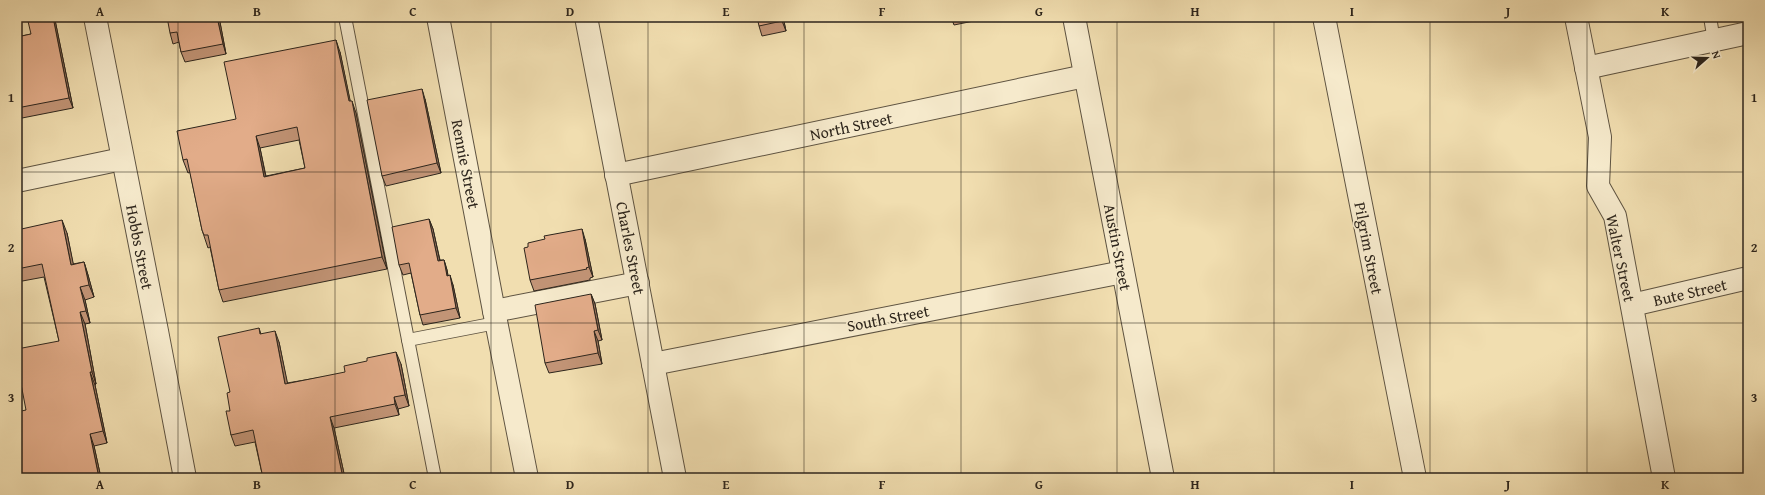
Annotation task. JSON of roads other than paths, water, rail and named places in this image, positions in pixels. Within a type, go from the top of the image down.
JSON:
[{"type":"street","name":"Hobbs Street","points":[[95,17],[185,478]]},
{"type":"street","name":"Rennie Street","points":[[438,17],[527,478]]},
{"type":"street","name":"Charles Street","points":[[586,17],[675,478]]},
{"type":"street","name":"Austin Street","points":[[1074,17],[1123,272],[1159,477]]},
{"type":"street","name":"Pilgrim Street","points":[[1324,17],[1415,478]]},
{"type":"street","name":"Walter Street","points":[[1576,17],[1600,138],[1598,186],[1615,216],[1664,478]]},
{"type":"street","points":[[1586,68],[1748,33]]},
{"type":"street","name":"North Street","points":[[616,176],[1085,76]]},
{"type":"street","points":[[17,181],[122,158]]},
{"type":"street","name":"South Street","points":[[653,364],[1123,272]]},
{"type":"street","name":"Bute Street","points":[[1632,305],[1748,278]]},
{"type":"street","points":[[495,317],[638,283]]},
{"type":"lane","points":[[345,17],[435,478]]},
{"type":"lane","points":[[1710,17],[1714,40]]},
{"type":"lane","points":[[408,340],[495,317]]}]
